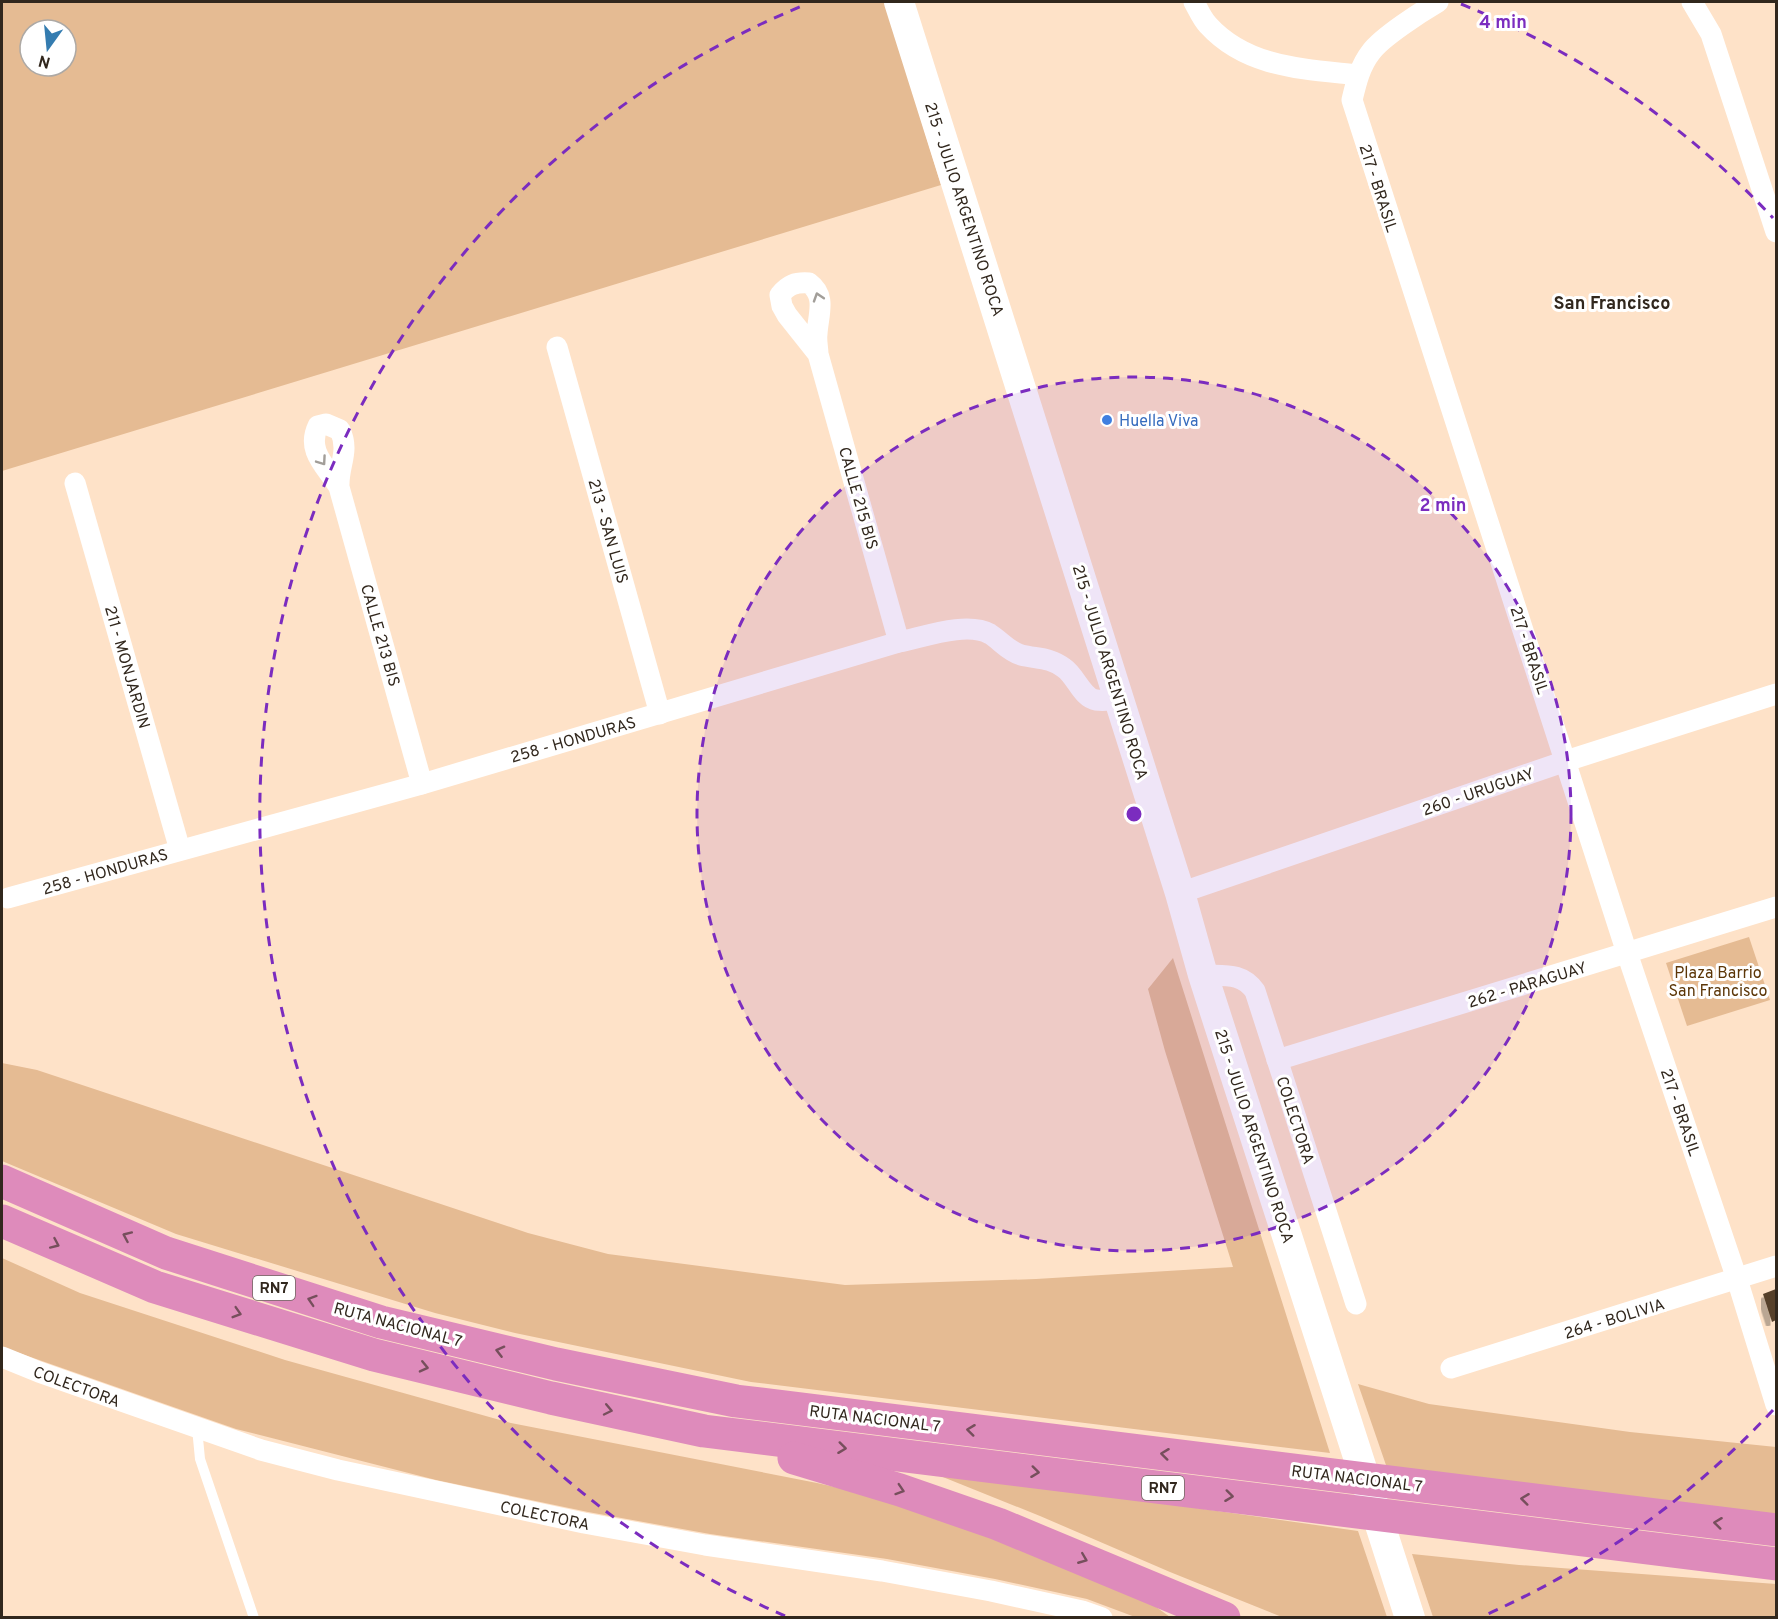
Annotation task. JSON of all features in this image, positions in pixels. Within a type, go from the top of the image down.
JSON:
[{"type":"highway","name":"RUTA NACIONAL 7","points":[[2,1181],[165,1252],[381,1322],[556,1365],[736,1401],[1776,1530]]},
{"type":"highway","name":"RUTA NACIONAL 7","points":[[2,1221],[155,1287],[374,1355],[551,1398],[704,1431],[1776,1564]]},
{"type":"highway","points":[[704,1431],[900,1490],[998,1524],[1224,1617]]},
{"type":"street","name":"215 - JULIO ARGENTINO ROCA","points":[[899,2],[1180,893],[1203,975],[1410,1617]]},
{"type":"street","points":[[1194,2],[1206,23],[1222,39],[1246,54],[1272,64],[1358,75],[1371,51],[1438,2]]},
{"type":"street","points":[[1692,2],[1711,34],[1776,232]]},
{"type":"street","name":"217 - BRASIL","points":[[1358,75],[1352,100],[1363,137],[1627,953],[1737,1279],[1776,1405]]},
{"type":"street","name":"213 - SAN LUIS","points":[[557,347],[660,714]]},
{"type":"street","name":"CALLE 215 BIS","points":[[818,354],[899,642]]},
{"type":"street","name":"211 - MONJARDIN","points":[[75,483],[180,850]]},
{"type":"street","name":"CALLE 213 BIS","points":[[339,487],[422,784]]},
{"type":"street","name":"258 - HONDURAS","points":[[8,898],[422,784],[899,642],[970,628],[989,634],[1006,648],[1020,654],[1051,659],[1076,678],[1086,696],[1095,700],[1119,699]]},
{"type":"street","name":"260 - URUGUAY","points":[[1180,893],[1566,761],[1776,694]]},
{"type":"street","name":"262 - PARAGUAY","points":[[1277,1060],[1776,907]]},
{"type":"street","name":"COLECTORA","points":[[1203,975],[1234,976],[1248,981],[1255,990],[1356,1304]]},
{"type":"street","name":"264 - BOLIVIA","points":[[1450,1368],[1776,1266]]},
{"type":"street","name":"COLECTORA","points":[[2,1357],[197,1428],[283,1455],[455,1496],[694,1543],[882,1571],[991,1591],[1102,1617]]},
{"type":"lane","points":[[197,1428],[200,1458],[254,1617]]},
{"type":"green space","points":[[2,2],[885,2],[941,185],[2,471]]},
{"type":"green space","name":"Plaza Barrio San Francisco","points":[[1749,937],[1770,1000],[1687,1026],[1666,963]]},
{"type":"green space","points":[[1173,958],[1330,1453],[751,1382],[515,1333],[435,1313],[176,1234],[2,1161],[2,1063],[37,1070],[528,1233],[608,1254],[845,1285],[1036,1279],[1233,1267],[1165,1051],[1148,989]]},
{"type":"green space","points":[[2,1258],[80,1293],[285,1360],[511,1423],[817,1483],[906,1503],[1148,1601],[1170,1617],[1135,1617],[1087,1599],[887,1559],[710,1534],[588,1512],[436,1480],[236,1429],[2,1347]]},
{"type":"green space","points":[[1358,1384],[1429,1404],[1630,1432],[1776,1447],[1776,1516],[1387,1468]]},
{"type":"green space","points":[[923,1469],[1358,1531],[1387,1617],[1282,1617]]},
{"type":"green space","points":[[1412,1554],[1519,1565],[1776,1584],[1776,1617],[1433,1617]]},
{"type":"building","points":[[1776,1289],[1776,1320],[1772,1322],[1763,1294]]},
{"type":"place","name":"Huella Viva","points":[[1107,420]]},
{"type":"district","name":"San Francisco","points":[[1612,303]]}]
